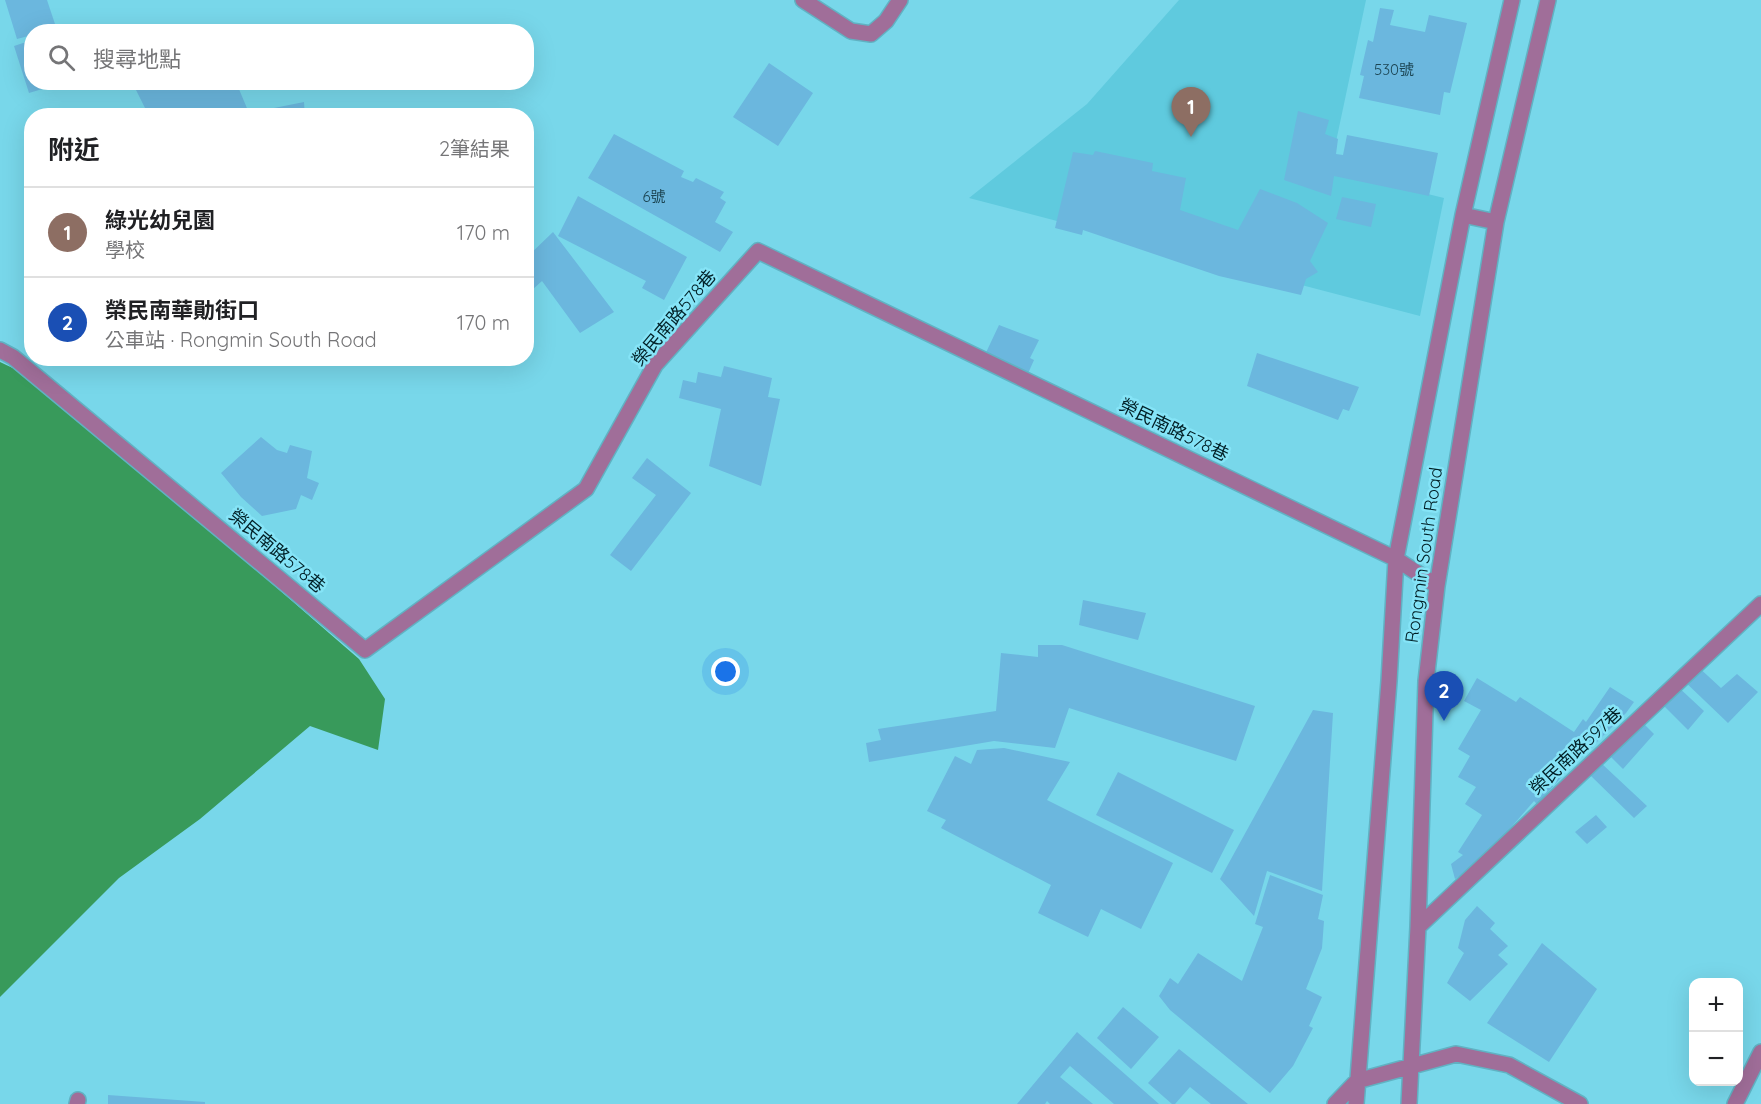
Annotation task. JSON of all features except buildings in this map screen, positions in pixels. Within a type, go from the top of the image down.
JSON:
[{"type":"street","points":[[803,0],[851,31],[871,34],[886,21],[900,0]]},
{"type":"street","name":"Rongmin South Road","points":[[1356,1104],[1389,681],[1396,559],[1462,215],[1512,0]]},
{"type":"street","name":"Rongmin South Road","points":[[1409,1104],[1418,927],[1426,681],[1437,586],[1496,222],[1548,0]]},
{"type":"street","points":[[1462,215],[1496,222]]},
{"type":"street","name":"榮民南路578巷","points":[[0,350],[13,357],[365,650],[586,489],[655,365],[758,251],[1396,559],[1437,586]]},
{"type":"street","name":"榮民南路597巷","points":[[1418,927],[1761,604]]},
{"type":"street","points":[[1735,1104],[1761,1052]]},
{"type":"street","points":[[1335,1104],[1357,1081],[1456,1054],[1509,1065],[1580,1104]]},
{"type":"shaded area","points":[[1179,0],[1366,0],[1330,170],[1444,198],[1420,316],[969,198],[1087,104]]},
{"type":"shaded area","points":[[0,362],[19,371],[359,659],[385,699],[378,750],[310,726],[200,819],[119,878],[0,997]]},
{"type":"place","name":"綠光幼兒園","points":[[1191,137]]},
{"type":"place","name":"榮民南華勛街口","points":[[1444,721]]}]
